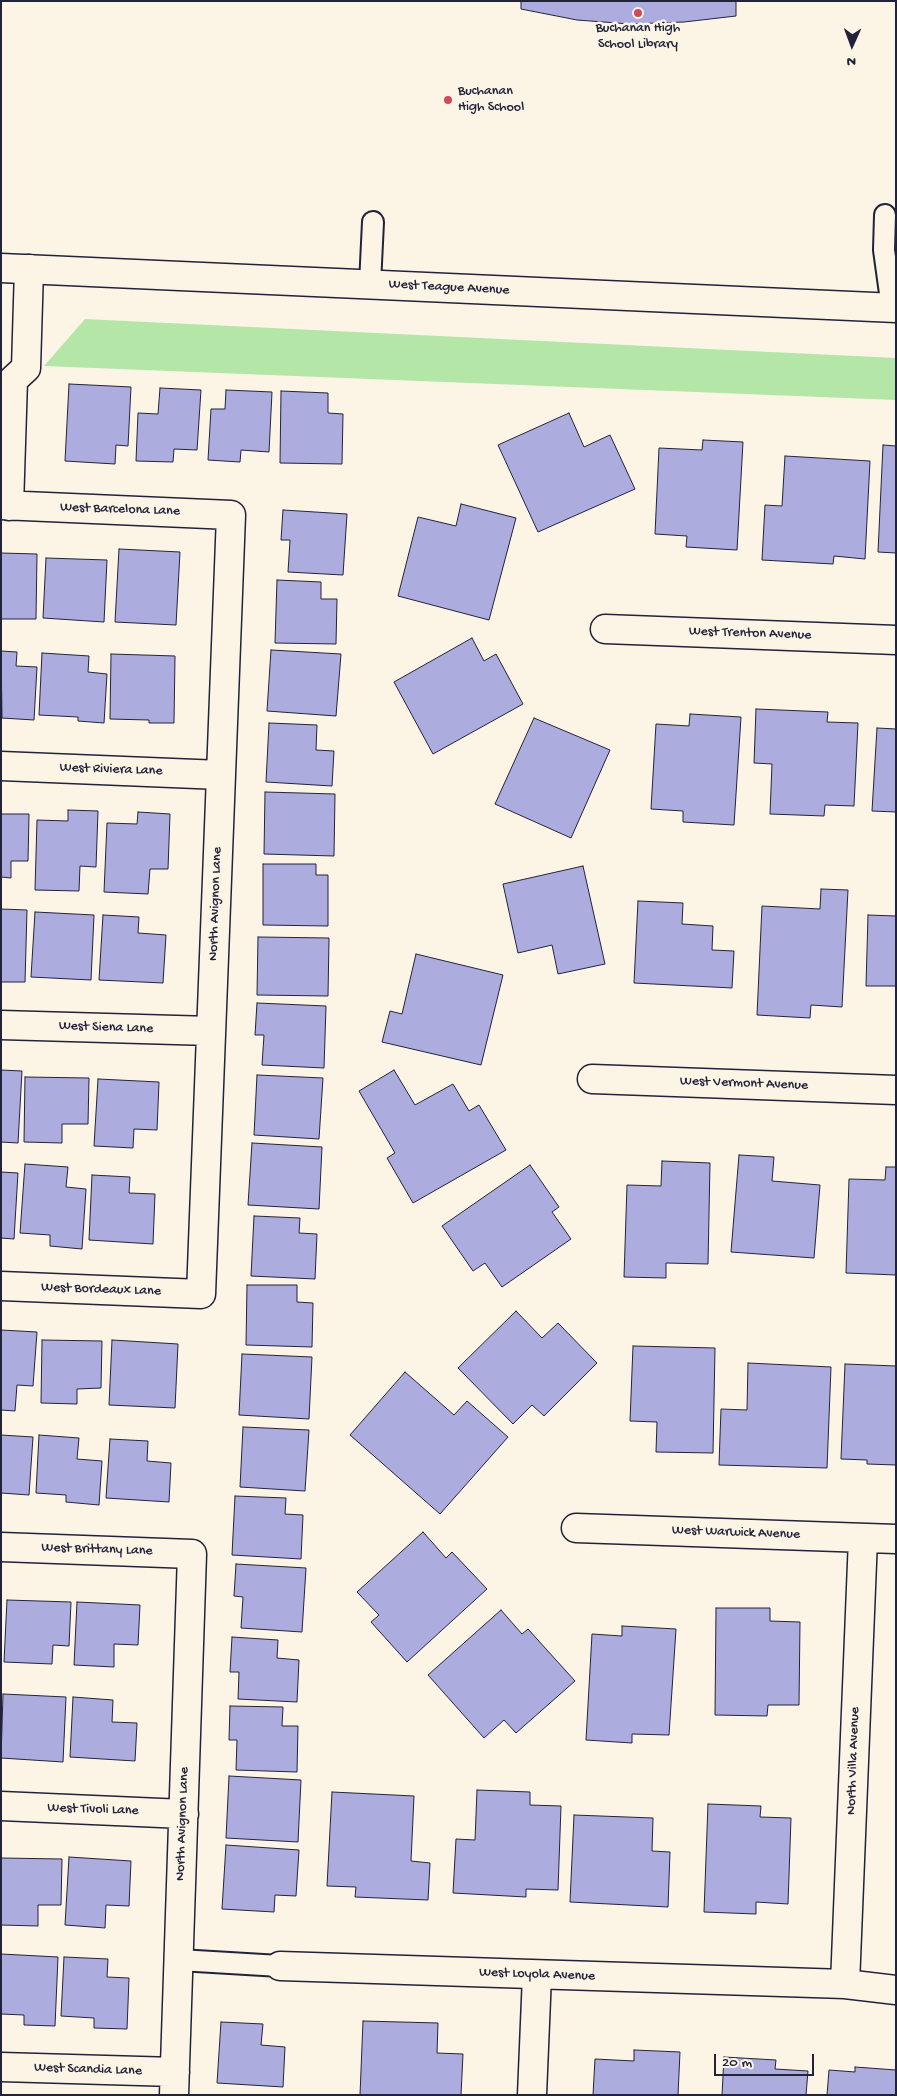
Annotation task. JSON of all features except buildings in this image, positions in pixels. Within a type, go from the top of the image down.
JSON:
[{"type":"street","name":"West Teague Avenue","points":[[1,268],[894,308]]},
{"type":"street","name":"West Barcelona Lane","points":[[30,269],[26,368],[7,380],[5,506],[230,515]]},
{"type":"street","name":"North Avignon Lane","points":[[201,1294],[230,515]]},
{"type":"street","name":"West Trenton Avenue","points":[[605,629],[896,640]]},
{"type":"street","name":"West Riviera Lane","points":[[1,766],[221,775]]},
{"type":"street","name":"West Siena Lane","points":[[1,1025],[211,1031]]},
{"type":"street","name":"West Vermont Avenue","points":[[592,1079],[896,1090]]},
{"type":"street","name":"West Bordeaux Lane","points":[[1,1286],[201,1294]]},
{"type":"street","name":"West Warwick Avenue","points":[[576,1528],[896,1539]]},
{"type":"street","name":"North Villa Avenue","points":[[845,1984],[863,1538]]},
{"type":"street","name":"West Brittany Lane","points":[[1,1547],[192,1554]]},
{"type":"street","name":"North Avignon Lane","points":[[174,2084],[192,1554]]},
{"type":"street","name":"West Tivoli Lane","points":[[1,1806],[184,1814]]},
{"type":"street","name":"West Loyola Avenue","points":[[280,1966],[845,1984],[896,1990]]},
{"type":"street","points":[[532,2095],[537,1975]]},
{"type":"street","name":"West Scandia Lane","points":[[1,2067],[174,2084]]},
{"type":"lane","points":[[885,215],[884,250],[894,308]]},
{"type":"lane","points":[[370,284],[373,222]]},
{"type":"lane","name":"West Loyola Avenue","points":[[179,1960],[280,1966]]},
{"type":"green space","points":[[85,319],[896,358],[896,400],[44,366]]},
{"type":"place","name":"Buchanan High School Library","points":[[638,13]]},
{"type":"place","name":"Buchanan High School","points":[[448,100]]}]
